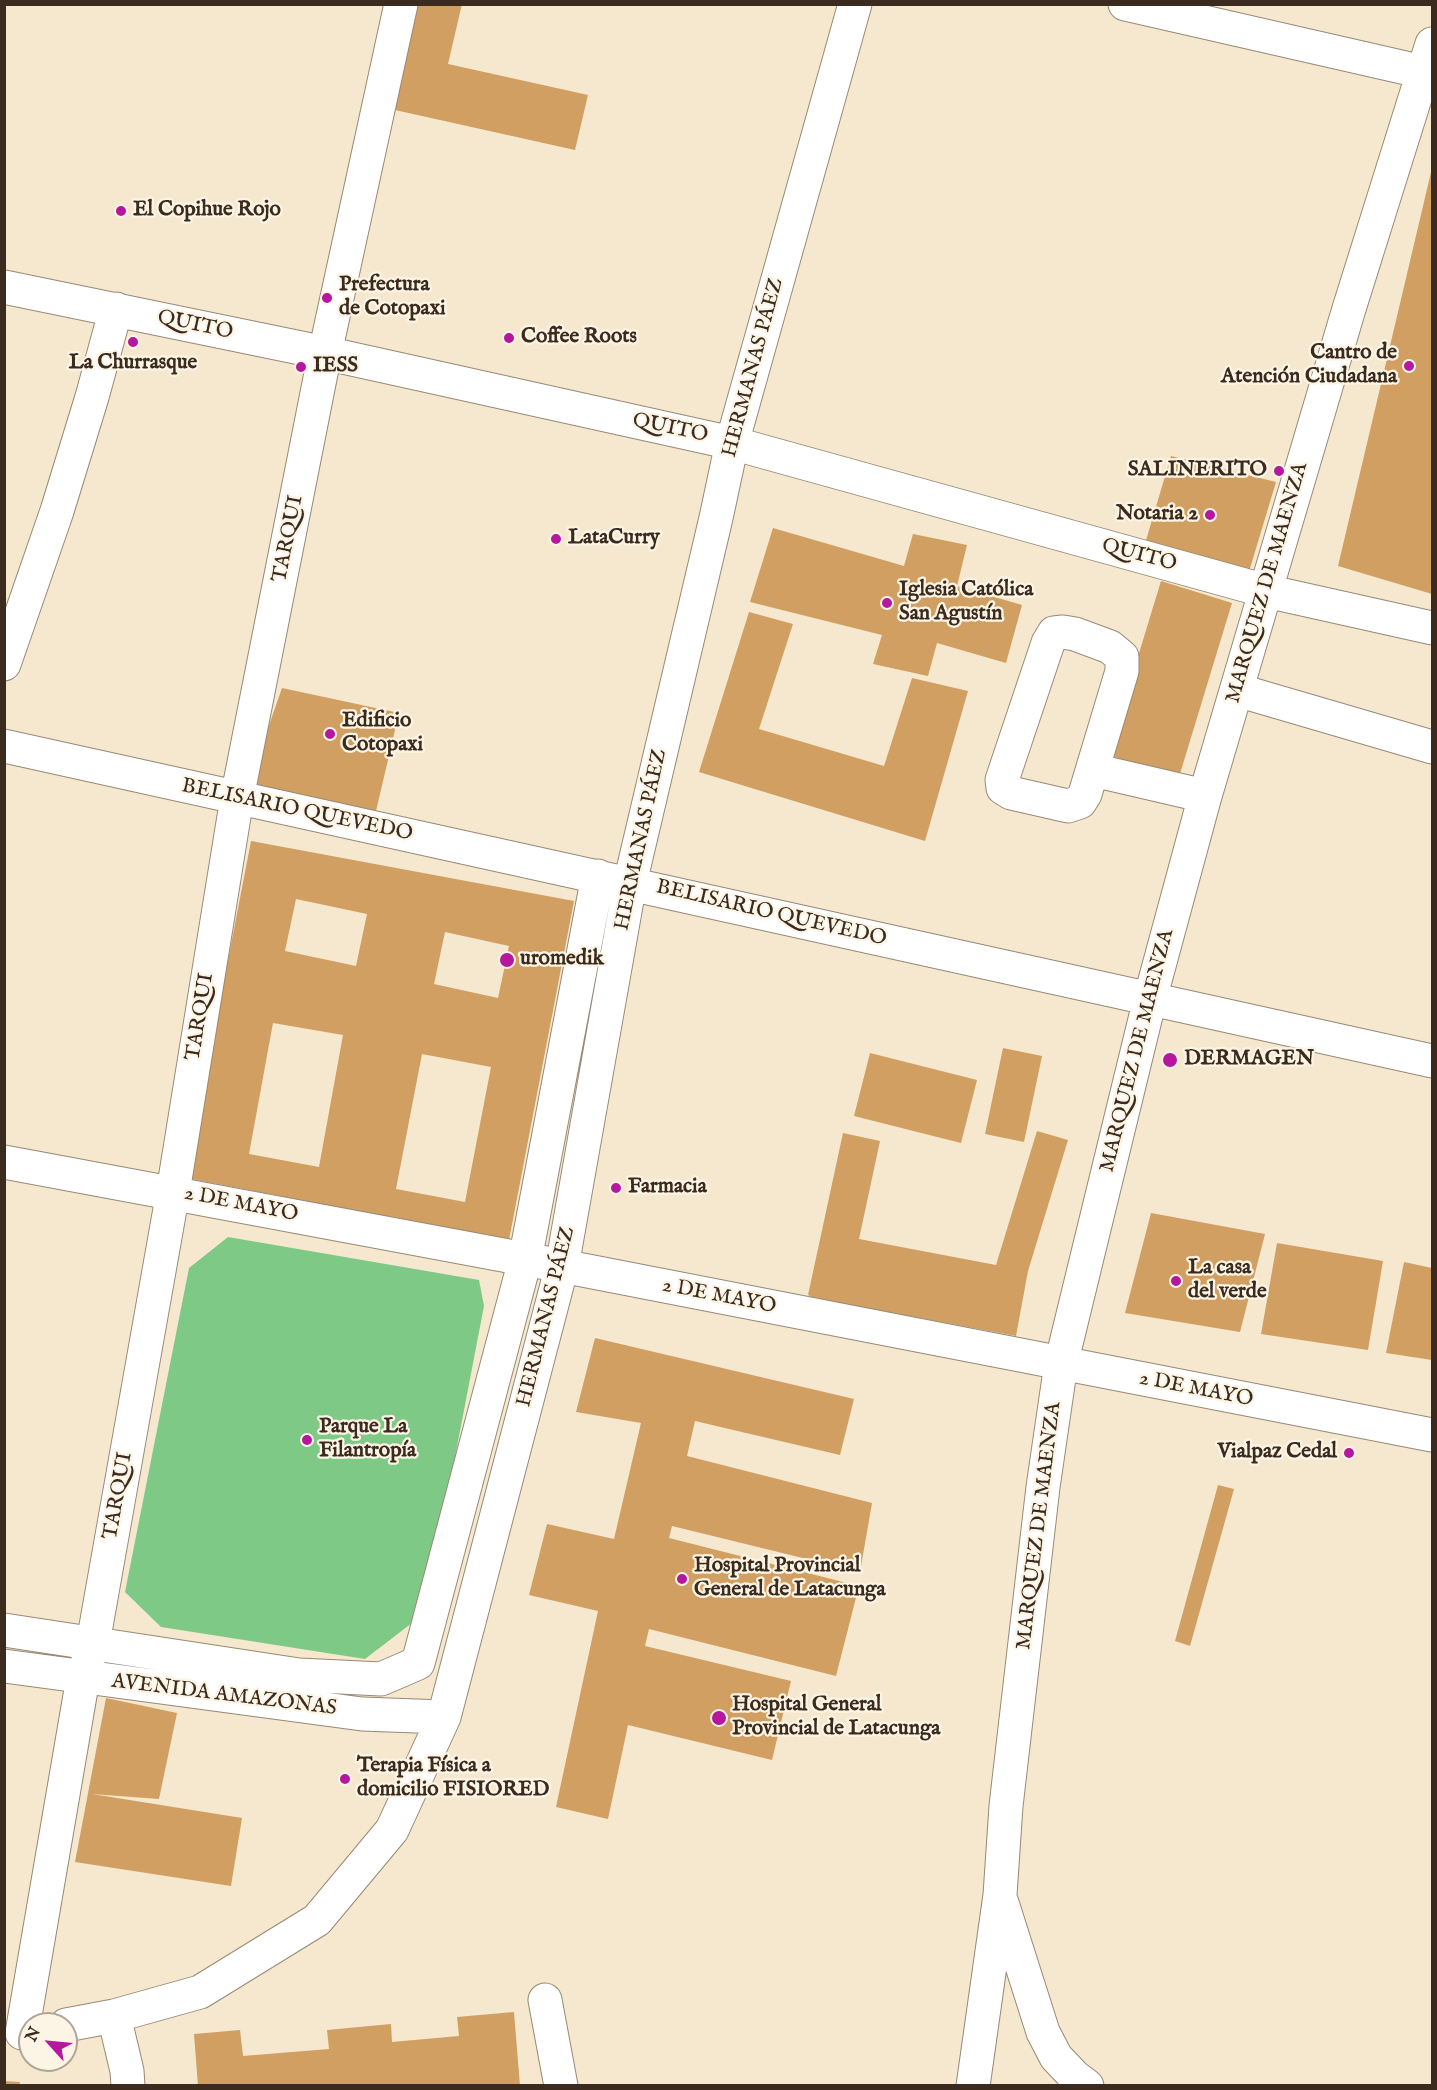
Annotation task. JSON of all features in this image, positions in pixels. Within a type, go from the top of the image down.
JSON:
[{"type":"street","name":"TARQUI","points":[[23,2012],[82,1677],[93,1643],[172,1192],[237,798],[325,353],[401,4]]},
{"type":"street","name":"HERMANAS PÁEZ","points":[[78,2023],[114,2016],[200,1992],[317,1920],[392,1830],[444,1717],[562,1266],[630,883],[732,443],[855,4]]},
{"type":"street","points":[[1125,4],[1430,63]]},
{"type":"street","name":"MARQUEZ DE MAENZA","points":[[973,2085],[1000,1895],[1006,1806],[1043,1487],[1060,1364],[1150,999],[1205,796],[1348,312],[1430,63]]},
{"type":"street","name":"QUITO","points":[[4,287],[325,353],[732,443],[1266,591],[1432,628]]},
{"type":"street","points":[[4,664],[61,500],[116,309]]},
{"type":"street","points":[[1054,633],[1075,634],[1110,647],[1122,657],[1122,671],[1093,770],[1080,802],[1068,806],[1011,793],[1003,788],[1002,780],[1048,643],[1054,633]]},
{"type":"street","points":[[1237,690],[1432,747]]},
{"type":"street","name":"BELISARIO QUEVEDO","points":[[4,746],[1432,1060]]},
{"type":"street","points":[[1093,770],[1205,796]]},
{"type":"street","name":"HERMANAS PÁEZ","points":[[418,1663],[525,1260],[598,876]]},
{"type":"street","name":"2 DE MAYO","points":[[4,1162],[562,1266],[1432,1435]]},
{"type":"street","name":"AVENIDA AMAZONAS","points":[[4,1630],[299,1675],[381,1679],[418,1663]]},
{"type":"street","name":"AVENIDA AMAZONAS","points":[[4,1666],[362,1714],[444,1717]]},
{"type":"street","points":[[1000,1895],[1044,2032],[1056,2057],[1087,2085]]},
{"type":"street","points":[[545,2000],[561,2085]]},
{"type":"street","points":[[114,2016],[128,2085]]},
{"type":"green space","points":[[228,1237],[479,1280],[484,1306],[425,1613],[365,1659],[161,1627],[125,1592],[189,1268]]},
{"type":"building","points":[[409,4],[462,4],[448,64],[588,95],[575,150],[386,108]]},
{"type":"building","name":"Cantro de Atención Ciudadana","points":[[1432,168],[1432,594],[1338,566]]},
{"type":"building","name":"Notaria 2","points":[[1171,456],[1276,482],[1248,575],[1144,547]]},
{"type":"building","name":"Iglesia Católica San Agustín","points":[[773,528],[904,566],[913,534],[967,545],[957,586],[1022,605],[1006,663],[937,643],[928,676],[873,664],[882,635],[750,602]]},
{"type":"building","points":[[1161,581],[1232,603],[1179,777],[1108,755]]},
{"type":"building","points":[[749,612],[793,624],[759,729],[884,766],[912,678],[968,691],[925,841],[699,772]]},
{"type":"building","name":"Edificio Cotopaxi","points":[[282,688],[399,713],[376,811],[249,793],[259,754]]},
{"type":"building","points":[[251,841],[574,901],[509,1240],[186,1178]],"holes":[[[296,899],[367,914],[356,966],[285,951]],[[445,932],[509,946],[498,998],[434,984]],[[273,1023],[343,1035],[319,1167],[249,1154]],[[422,1054],[491,1067],[465,1202],[396,1189]]]},
{"type":"building","points":[[1003,1048],[1042,1056],[1024,1142],[985,1134]]},
{"type":"building","points":[[870,1053],[977,1080],[961,1143],[854,1116]]},
{"type":"building","points":[[1037,1131],[1068,1140],[1028,1271],[1016,1336],[813,1298],[808,1295],[843,1133],[880,1141],[859,1239],[996,1265]]},
{"type":"building","points":[[1151,1213],[1265,1234],[1240,1332],[1125,1313]]},
{"type":"building","points":[[1277,1243],[1383,1261],[1368,1350],[1261,1334]]},
{"type":"building","points":[[1404,1262],[1432,1268],[1432,1360],[1386,1353]]},
{"type":"building","name":"Hospital Provincial General de Latacunga","points":[[595,1338],[854,1399],[840,1455],[695,1421],[687,1456],[872,1503],[860,1572],[672,1526],[669,1538],[859,1586],[836,1676],[649,1629],[645,1646],[791,1681],[772,1760],[628,1725],[608,1819],[556,1807],[598,1611],[529,1595],[547,1524],[614,1539],[641,1423],[576,1412]]},
{"type":"building","points":[[1218,1485],[1234,1489],[1190,1646],[1175,1641]]},
{"type":"building","points":[[106,1698],[177,1713],[159,1799],[92,1794],[242,1818],[231,1886],[75,1862]]},
{"type":"building","points":[[514,2012],[520,2086],[198,2086],[194,2034],[240,2030],[243,2056],[329,2049],[327,2030],[391,2024],[392,2042],[459,2036],[457,2017]]},
{"type":"building","points":[[4,2081],[20,2082],[19,2086],[4,2086]]},
{"type":"place","name":"El Copihue Rojo","points":[[121,211]]},
{"type":"place","name":"Prefectura de Cotopaxi","points":[[327,298]]},
{"type":"place","name":"Coffee Roots","points":[[509,338]]},
{"type":"place","name":"La Churrasque","points":[[133,342]]},
{"type":"place","name":"Cantro de Atención Ciudadana","points":[[1409,366]]},
{"type":"place","name":"IESS","points":[[301,367]]},
{"type":"place","name":"SALINERITO","points":[[1279,471]]},
{"type":"place","name":"Notaria 2","points":[[1210,515]]},
{"type":"place","name":"LataCurry","points":[[556,539]]},
{"type":"place","name":"Iglesia Católica San Agustín","points":[[887,603]]},
{"type":"place","name":"Edificio Cotopaxi","points":[[330,734]]},
{"type":"place","name":"uromedik","points":[[507,960]]},
{"type":"place","name":"DERMAGEN","points":[[1170,1060]]},
{"type":"place","name":"Farmacia","points":[[616,1188]]},
{"type":"place","name":"La casa del verde","points":[[1176,1281]]},
{"type":"place","name":"Parque La Filantropía","points":[[307,1440]]},
{"type":"place","name":"Vialpaz Cedal","points":[[1349,1453]]},
{"type":"place","name":"Hospital Provincial General de Latacunga","points":[[682,1579]]},
{"type":"place","name":"Hospital General Provincial de Latacunga","points":[[719,1718]]},
{"type":"place","name":"Terapia Física a domicilio FISIORED","points":[[345,1779]]}]
